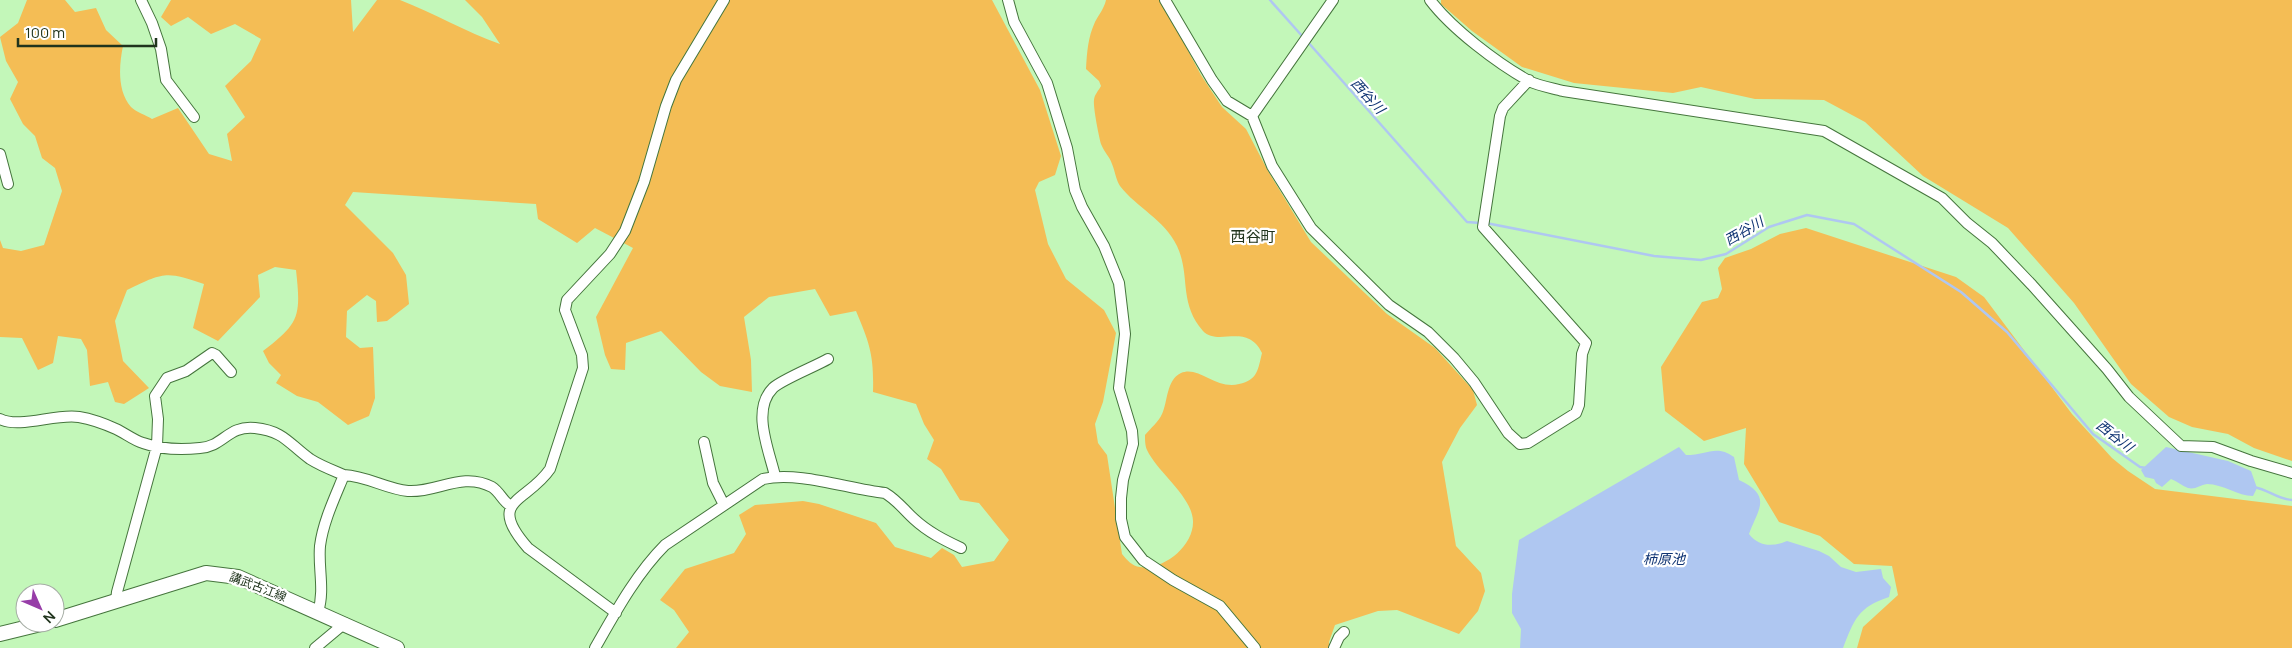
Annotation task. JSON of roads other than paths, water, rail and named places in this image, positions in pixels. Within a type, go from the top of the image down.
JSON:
[{"type":"main road","name":"講武古江線","points":[[65,617],[183,579],[206,573],[220,574],[238,577],[345,623],[397,648]]},
{"type":"main road","points":[[0,634],[15,630]]},
{"type":"street","points":[[141,0],[161,49],[166,80],[194,117]]},
{"type":"street","points":[[616,613],[528,548],[517,536],[511,522],[511,506],[516,498],[545,477],[550,469],[583,368],[582,355],[565,310],[567,300],[610,254],[625,232],[644,182],[658,132],[676,80],[724,0]]},
{"type":"street","points":[[1008,0],[1014,22],[1047,83],[1067,148],[1075,190],[1082,207],[1104,246],[1118,283],[1125,334],[1119,388],[1132,431],[1133,444],[1123,480],[1121,498],[1121,519],[1125,537],[1143,560],[1220,606],[1255,648]]},
{"type":"street","points":[[1165,0],[1212,80],[1227,101],[1252,116],[1272,166],[1311,228],[1389,305],[1428,332],[1454,358],[1474,382],[1508,432],[1520,444],[1528,443],[1576,413],[1579,405],[1582,354],[1586,343],[1483,224],[1500,116],[1503,108],[1529,80]]},
{"type":"street","points":[[1252,116],[1333,0]]},
{"type":"street","points":[[1430,0],[1457,29],[1529,80],[1562,91],[1824,131],[1842,140],[1901,177],[1942,198],[1967,223],[1992,243],[2107,369],[2129,397],[2180,446],[2213,447],[2292,473]]},
{"type":"street","points":[[0,154],[8,184]]},
{"type":"street","points":[[116,602],[119,583],[157,446],[158,419],[154,396],[167,378],[186,371],[212,353],[216,354],[231,372]]},
{"type":"street","points":[[775,476],[762,415],[764,402],[774,387],[828,359]]},
{"type":"street","points":[[0,419],[14,422],[56,416],[79,417],[115,428],[141,443],[157,446],[209,447],[234,430],[245,427],[257,428],[286,437],[314,462],[344,475],[358,476],[409,491],[448,482],[470,481],[492,487],[511,506]]},
{"type":"street","points":[[704,442],[713,483],[724,505]]},
{"type":"street","points":[[318,612],[322,600],[320,554],[322,534],[344,475]]},
{"type":"street","points":[[595,648],[655,555],[665,545],[763,479],[775,476],[885,493],[893,497],[922,526],[936,536],[961,548]]},
{"type":"street","points":[[315,648],[345,623]]},
{"type":"street","points":[[1334,648],[1339,637],[1344,632]]},
{"type":"water","name":"柿原池","points":[[1679,447],[1686,455],[1722,451],[1734,457],[1739,480],[1750,486],[1759,498],[1759,510],[1749,534],[1757,541],[1762,544],[1771,545],[1787,541],[1819,551],[1829,556],[1841,567],[1856,572],[1881,569],[1883,578],[1891,587],[1889,597],[1870,605],[1858,616],[1843,648],[1520,648],[1521,629],[1512,613],[1512,594],[1519,540]]},
{"type":"water","points":[[2166,447],[2228,461],[2251,471],[2257,488],[2253,496],[2207,484],[2188,488],[2171,479],[2162,487],[2154,479],[2145,477],[2141,470]]},
{"type":"waterway","name":"西谷川","points":[[1270,0],[1303,37]]},
{"type":"waterway","name":"西谷川","points":[[1307,41],[1467,222],[1480,223]]},
{"type":"waterway","name":"西谷川","points":[[1486,223],[1654,256],[1701,260],[1726,254],[1769,227],[1807,215],[1854,224],[1961,292],[2007,332],[2093,434],[2140,467],[2146,468]]},
{"type":"waterway","name":"西谷川","points":[[2254,487],[2292,500]]},
{"type":"district","name":"西谷町","points":[[1253,237]]}]
